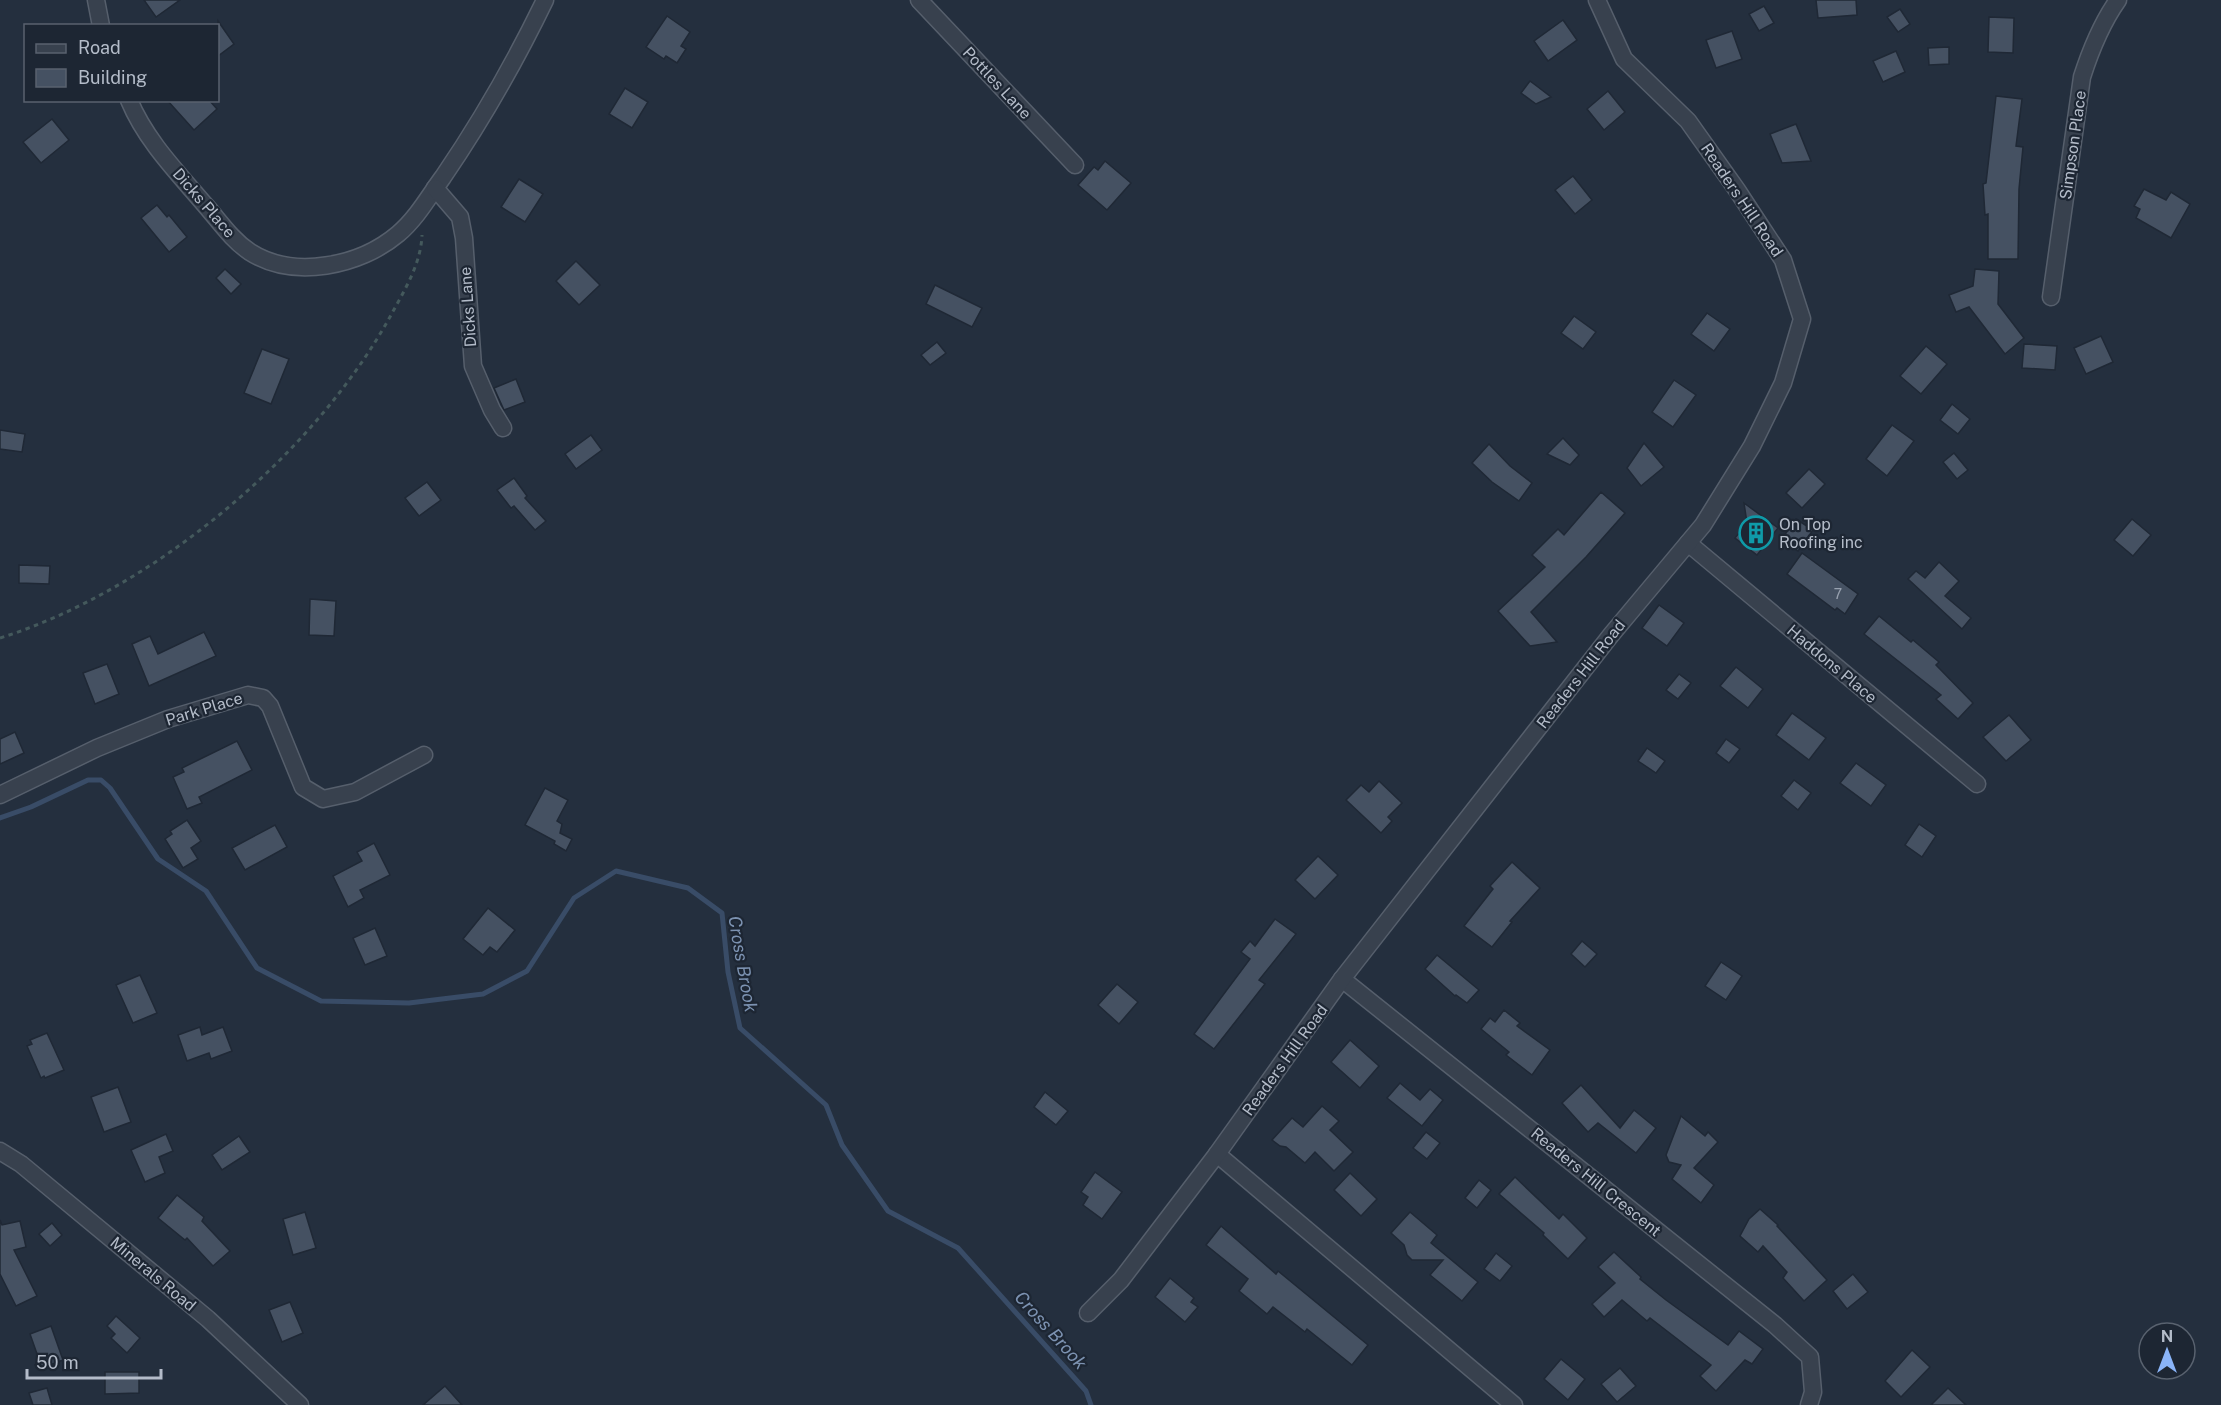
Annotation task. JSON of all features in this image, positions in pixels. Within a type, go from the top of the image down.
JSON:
[{"type":"street","points":[[96,0],[101,24]]},
{"type":"street","name":"Dicks Place","points":[[130,102],[154,144],[234,240],[251,252],[272,262],[294,267],[318,266],[367,254],[398,234],[416,215],[469,140],[501,86],[545,0]]},
{"type":"street","name":"Pottles Lane","points":[[919,0],[1075,165]]},
{"type":"street","name":"Readers Hill Road","points":[[1088,1313],[1121,1280],[1217,1154],[1342,979],[1611,635],[1703,525],[1752,446],[1783,383],[1802,319],[1783,260],[1688,121],[1624,59],[1597,0]]},
{"type":"street","name":"Simpson Place","points":[[2051,297],[2082,77],[2091,48],[2107,15],[2118,0]]},
{"type":"street","name":"Dicks Lane","points":[[435,188],[460,217],[464,237],[473,366],[492,410],[503,428]]},
{"type":"street","name":"Haddons Place","points":[[1688,543],[1977,784]]},
{"type":"street","name":"Park Place","points":[[0,795],[97,748],[158,723],[249,695],[263,698],[270,706],[303,787],[323,799],[355,792],[424,754]]},
{"type":"street","name":"Readers Hill Crescent","points":[[1342,979],[1784,1333],[1810,1357],[1813,1392],[1809,1405]]},
{"type":"street","name":"Minerals Road","points":[[0,1150],[21,1164],[208,1319],[300,1405]]},
{"type":"street","points":[[1217,1154],[1514,1405]]},
{"type":"path","points":[[0,638],[72,610],[121,583],[178,545],[260,479],[315,422],[372,350],[413,272],[422,240],[422,227],[416,215]]},
{"type":"building","points":[[144,0],[180,0],[156,17]]},
{"type":"building","points":[[1816,0],[1856,0],[1857,15],[1818,18]]},
{"type":"building","points":[[1764,6],[1774,23],[1759,31],[1749,14]]},
{"type":"building","points":[[1900,9],[1910,24],[1898,32],[1887,17]]},
{"type":"building","points":[[667,16],[690,32],[681,46],[686,49],[677,63],[666,56],[664,59],[646,47]]},
{"type":"building","points":[[1989,17],[2014,18],[2013,53],[1988,52]]},
{"type":"building","points":[[1563,20],[1577,40],[1548,61],[1534,41]]},
{"type":"building","points":[[218,21],[234,44],[219,55],[219,24]]},
{"type":"building","points":[[1732,31],[1742,59],[1716,68],[1706,40]]},
{"type":"building","points":[[1949,47],[1949,64],[1929,65],[1928,48]]},
{"type":"building","points":[[1896,51],[1905,72],[1883,82],[1873,61]]},
{"type":"building","points":[[1530,81],[1551,97],[1536,104],[1521,93]]},
{"type":"building","points":[[625,88],[648,102],[632,128],[609,114]]},
{"type":"building","points":[[1608,91],[1625,112],[1604,130],[1587,109]]},
{"type":"building","points":[[1996,96],[2022,99],[2016,146],[2023,147],[2019,189],[2018,259],[1988,259],[1988,214],[1985,215],[1983,184],[1986,183]]},
{"type":"building","points":[[169,102],[211,102],[217,109],[194,130]]},
{"type":"building","points":[[52,119],[69,140],[41,163],[23,142]]},
{"type":"building","points":[[1796,124],[1811,161],[1782,163],[1770,134]]},
{"type":"building","points":[[1105,161],[1131,183],[1107,210],[1078,185],[1094,167],[1098,170]]},
{"type":"building","points":[[1573,176],[1592,200],[1575,214],[1555,190]]},
{"type":"building","points":[[519,179],[543,194],[525,222],[501,207]]},
{"type":"building","points":[[2144,189],[2166,200],[2171,192],[2190,204],[2171,238],[2136,218],[2140,209],[2134,206]]},
{"type":"building","points":[[157,205],[167,217],[169,215],[187,237],[169,252],[141,218]]},
{"type":"building","points":[[576,261],[600,285],[579,305],[556,281]]},
{"type":"building","points":[[225,269],[241,284],[231,294],[216,278]]},
{"type":"building","points":[[1975,269],[1999,271],[1998,304],[2024,338],[2005,354],[1969,307],[1956,312],[1949,295],[1973,286]]},
{"type":"building","points":[[935,285],[982,308],[972,327],[926,304]]},
{"type":"building","points":[[1707,313],[1730,329],[1714,351],[1691,334]]},
{"type":"building","points":[[1574,316],[1596,332],[1583,349],[1561,333]]},
{"type":"building","points":[[2101,336],[2113,362],[2086,374],[2074,348]]},
{"type":"building","points":[[937,342],[946,353],[930,365],[921,355]]},
{"type":"building","points":[[2024,344],[2057,346],[2055,370],[2022,368]]},
{"type":"building","points":[[1926,346],[1947,364],[1921,394],[1900,376]]},
{"type":"building","points":[[262,349],[289,359],[271,404],[244,393]]},
{"type":"building","points":[[516,379],[525,402],[504,410],[494,388]]},
{"type":"building","points":[[1674,380],[1696,395],[1673,427],[1652,412]]},
{"type":"building","points":[[1952,404],[1970,419],[1958,434],[1940,420]]},
{"type":"building","points":[[1892,425],[1914,441],[1887,476],[1866,459]]},
{"type":"building","points":[[0,430],[25,434],[22,452],[0,449]]},
{"type":"building","points":[[591,435],[602,450],[576,469],[565,454]]},
{"type":"building","points":[[1563,438],[1579,455],[1570,465],[1547,454]]},
{"type":"building","points":[[1644,443],[1664,467],[1641,486],[1627,468]]},
{"type":"building","points":[[1489,444],[1510,466],[1532,483],[1519,501],[1492,482],[1472,463]]},
{"type":"building","points":[[1954,453],[1968,470],[1957,479],[1943,462]]},
{"type":"building","points":[[1809,469],[1825,484],[1802,508],[1786,493]]},
{"type":"building","points":[[514,478],[527,496],[525,498],[546,521],[535,530],[514,506],[511,508],[497,490]]},
{"type":"building","points":[[427,482],[441,500],[419,516],[405,498]]},
{"type":"building","points":[[1601,492],[1625,513],[1586,557],[1531,612],[1557,642],[1530,646],[1498,611],[1545,567],[1532,555],[1558,529],[1564,535]]},
{"type":"building","name":"On Top Roofing inc","points":[[1744,503],[1778,528],[1757,555],[1735,538],[1747,523]]},
{"type":"building","points":[[1796,519],[1813,530],[1798,551],[1781,540]]},
{"type":"building","points":[[2132,519],[2151,535],[2133,556],[2114,540]]},
{"type":"building","points":[[1802,553],[1858,594],[1845,614],[1837,608],[1835,610],[1787,574]]},
{"type":"building","points":[[1939,562],[1959,581],[1945,596],[1971,618],[1962,629],[1908,579],[1916,571],[1925,578]]},
{"type":"building","points":[[19,565],[50,566],[49,584],[19,583]]},
{"type":"building","points":[[310,599],[336,601],[334,636],[309,635]]},
{"type":"building","points":[[1659,605],[1684,623],[1667,646],[1642,628]]},
{"type":"building","points":[[1879,616],[1939,662],[1936,665],[1973,703],[1958,719],[1936,699],[1941,695],[1864,634]]},
{"type":"building","points":[[204,632],[216,656],[149,686],[132,644],[150,636],[158,654]]},
{"type":"building","points":[[107,664],[119,694],[95,704],[83,673]]},
{"type":"building","points":[[1736,667],[1763,689],[1748,708],[1720,686]]},
{"type":"building","points":[[1679,674],[1691,683],[1678,699],[1666,690]]},
{"type":"building","points":[[1792,713],[1826,738],[1809,760],[1776,735]]},
{"type":"building","points":[[2009,715],[2031,740],[2006,761],[1983,737]]},
{"type":"building","points":[[15,732],[24,753],[0,764],[0,739]]},
{"type":"building","points":[[1726,739],[1740,749],[1729,763],[1716,753]]},
{"type":"building","points":[[237,741],[252,770],[199,797],[202,803],[187,809],[173,777],[184,772],[182,768]]},
{"type":"building","points":[[1647,748],[1665,761],[1656,773],[1638,761]]},
{"type":"building","points":[[1856,763],[1886,785],[1871,806],[1840,783]]},
{"type":"building","points":[[1794,780],[1811,793],[1798,810],[1781,796]]},
{"type":"building","points":[[1379,781],[1402,803],[1388,817],[1392,821],[1381,833],[1346,800],[1361,785],[1369,792]]},
{"type":"building","points":[[545,788],[568,800],[557,821],[562,824],[560,833],[572,839],[566,851],[554,844],[555,841],[525,825]]},
{"type":"building","points":[[187,820],[201,841],[191,848],[198,859],[183,868],[165,839],[172,834],[170,831]]},
{"type":"building","points":[[1919,824],[1936,836],[1922,857],[1905,845]]},
{"type":"building","points":[[275,825],[287,847],[245,870],[232,848]]},
{"type":"building","points":[[374,843],[390,875],[360,890],[364,898],[348,907],[333,876],[362,861],[357,852]]},
{"type":"building","points":[[1318,856],[1338,875],[1315,899],[1295,880]]},
{"type":"building","points":[[1512,862],[1540,888],[1510,921],[1512,922],[1492,947],[1464,926],[1493,889],[1490,886]]},
{"type":"building","points":[[488,908],[515,930],[497,952],[490,947],[483,955],[463,939]]},
{"type":"building","points":[[1275,919],[1296,934],[1259,980],[1265,984],[1214,1049],[1194,1034],[1250,959],[1241,952],[1250,941],[1255,946]]},
{"type":"building","points":[[375,928],[387,956],[365,965],[353,938]]},
{"type":"building","points":[[1582,941],[1597,954],[1585,967],[1571,954]]},
{"type":"building","points":[[1437,955],[1479,990],[1467,1003],[1455,996],[1425,969]]},
{"type":"building","points":[[1721,962],[1742,976],[1726,1000],[1705,986]]},
{"type":"building","points":[[140,975],[157,1013],[133,1023],[116,985]]},
{"type":"building","points":[[1117,984],[1138,1002],[1119,1024],[1098,1005]]},
{"type":"building","points":[[1504,1010],[1520,1023],[1517,1026],[1550,1050],[1532,1075],[1506,1055],[1509,1052],[1481,1029],[1490,1018],[1495,1022]]},
{"type":"building","points":[[200,1027],[202,1035],[223,1027],[232,1051],[211,1059],[209,1053],[187,1061],[178,1035]]},
{"type":"building","points":[[47,1033],[64,1070],[41,1078],[27,1046],[32,1044],[30,1040]]},
{"type":"building","points":[[1350,1040],[1379,1066],[1360,1088],[1331,1062]]},
{"type":"building","points":[[1400,1083],[1420,1100],[1430,1089],[1443,1100],[1422,1126],[1387,1098]]},
{"type":"building","points":[[1581,1085],[1620,1128],[1634,1110],[1656,1128],[1636,1153],[1598,1123],[1588,1132],[1562,1103]]},
{"type":"building","points":[[118,1087],[131,1122],[104,1132],[91,1097]]},
{"type":"building","points":[[1045,1092],[1068,1111],[1056,1125],[1034,1107]]},
{"type":"building","points":[[1322,1106],[1339,1121],[1330,1130],[1353,1152],[1334,1171],[1315,1152],[1305,1163],[1286,1147],[1272,1140],[1292,1118],[1303,1127]]},
{"type":"building","points":[[1681,1116],[1705,1136],[1708,1132],[1718,1142],[1694,1168],[1714,1185],[1701,1203],[1672,1179],[1681,1165],[1669,1162],[1666,1155]]},
{"type":"building","points":[[1426,1132],[1440,1143],[1427,1159],[1413,1148]]},
{"type":"building","points":[[166,1134],[173,1151],[159,1157],[165,1173],[145,1182],[131,1150]]},
{"type":"building","points":[[239,1136],[250,1152],[222,1170],[212,1155]]},
{"type":"building","points":[[1095,1172],[1122,1192],[1102,1219],[1083,1205],[1088,1197],[1081,1192]]},
{"type":"building","points":[[1350,1173],[1377,1199],[1361,1216],[1334,1190]]},
{"type":"building","points":[[1515,1177],[1559,1219],[1563,1214],[1587,1238],[1568,1259],[1543,1235],[1544,1233],[1499,1194]]},
{"type":"building","points":[[1479,1180],[1491,1190],[1477,1208],[1465,1198]]},
{"type":"building","points":[[177,1195],[204,1217],[202,1221],[230,1251],[213,1266],[187,1238],[185,1240],[158,1218]]},
{"type":"building","points":[[1760,1209],[1778,1225],[1827,1280],[1804,1301],[1783,1278],[1787,1272],[1763,1246],[1758,1252],[1740,1236],[1749,1219]]},
{"type":"building","points":[[305,1212],[316,1248],[293,1255],[283,1219]]},
{"type":"building","points":[[1410,1212],[1437,1235],[1431,1243],[1478,1282],[1462,1301],[1430,1275],[1443,1260],[1412,1260],[1407,1255],[1404,1245],[1391,1233]]},
{"type":"building","points":[[0,1220],[2,1225],[20,1221],[26,1247],[14,1250],[37,1296],[16,1306],[0,1274]]},
{"type":"building","points":[[52,1223],[62,1235],[50,1246],[39,1234]]},
{"type":"building","points":[[1221,1226],[1276,1274],[1278,1271],[1368,1345],[1352,1365],[1307,1329],[1305,1332],[1273,1307],[1267,1314],[1239,1291],[1248,1279],[1206,1245]]},
{"type":"building","points":[[1614,1252],[1641,1277],[1640,1279],[1728,1345],[1739,1331],[1763,1349],[1752,1364],[1745,1360],[1716,1391],[1700,1376],[1711,1365],[1650,1318],[1647,1321],[1622,1300],[1604,1317],[1592,1304],[1615,1283],[1598,1267]]},
{"type":"building","points":[[1496,1253],[1512,1266],[1500,1281],[1484,1269]]},
{"type":"building","points":[[1853,1274],[1868,1292],[1847,1309],[1833,1291]]},
{"type":"building","points":[[1170,1278],[1194,1298],[1191,1302],[1198,1307],[1185,1322],[1155,1297]]},
{"type":"building","points":[[290,1302],[303,1333],[282,1342],[269,1310]]},
{"type":"building","points":[[116,1316],[140,1338],[127,1353],[111,1338],[115,1334],[107,1326]]},
{"type":"building","points":[[51,1326],[63,1360],[42,1368],[30,1334]]},
{"type":"building","points":[[1912,1350],[1930,1367],[1901,1397],[1885,1381]]},
{"type":"building","points":[[1561,1359],[1585,1379],[1568,1400],[1544,1379]]},
{"type":"building","points":[[1620,1368],[1636,1386],[1617,1402],[1601,1384]]},
{"type":"building","points":[[105,1372],[139,1372],[139,1393],[105,1394]]},
{"type":"building","points":[[445,1386],[462,1405],[423,1405]]},
{"type":"building","points":[[47,1388],[52,1405],[33,1405],[29,1393]]},
{"type":"building","points":[[1948,1388],[1966,1405],[1931,1405]]},
{"type":"waterway","name":"Cross Brook","points":[[0,818],[31,807],[88,780],[101,780],[110,788],[158,859],[206,891],[257,968],[321,1001],[409,1003],[483,994],[527,971],[574,898],[616,871],[688,888],[722,913],[728,972],[740,1028],[826,1105],[842,1145],[888,1211],[958,1248],[1086,1391],[1091,1405]]},
{"type":"place","name":"On Top Roofing inc","points":[[1756,533]]}]
